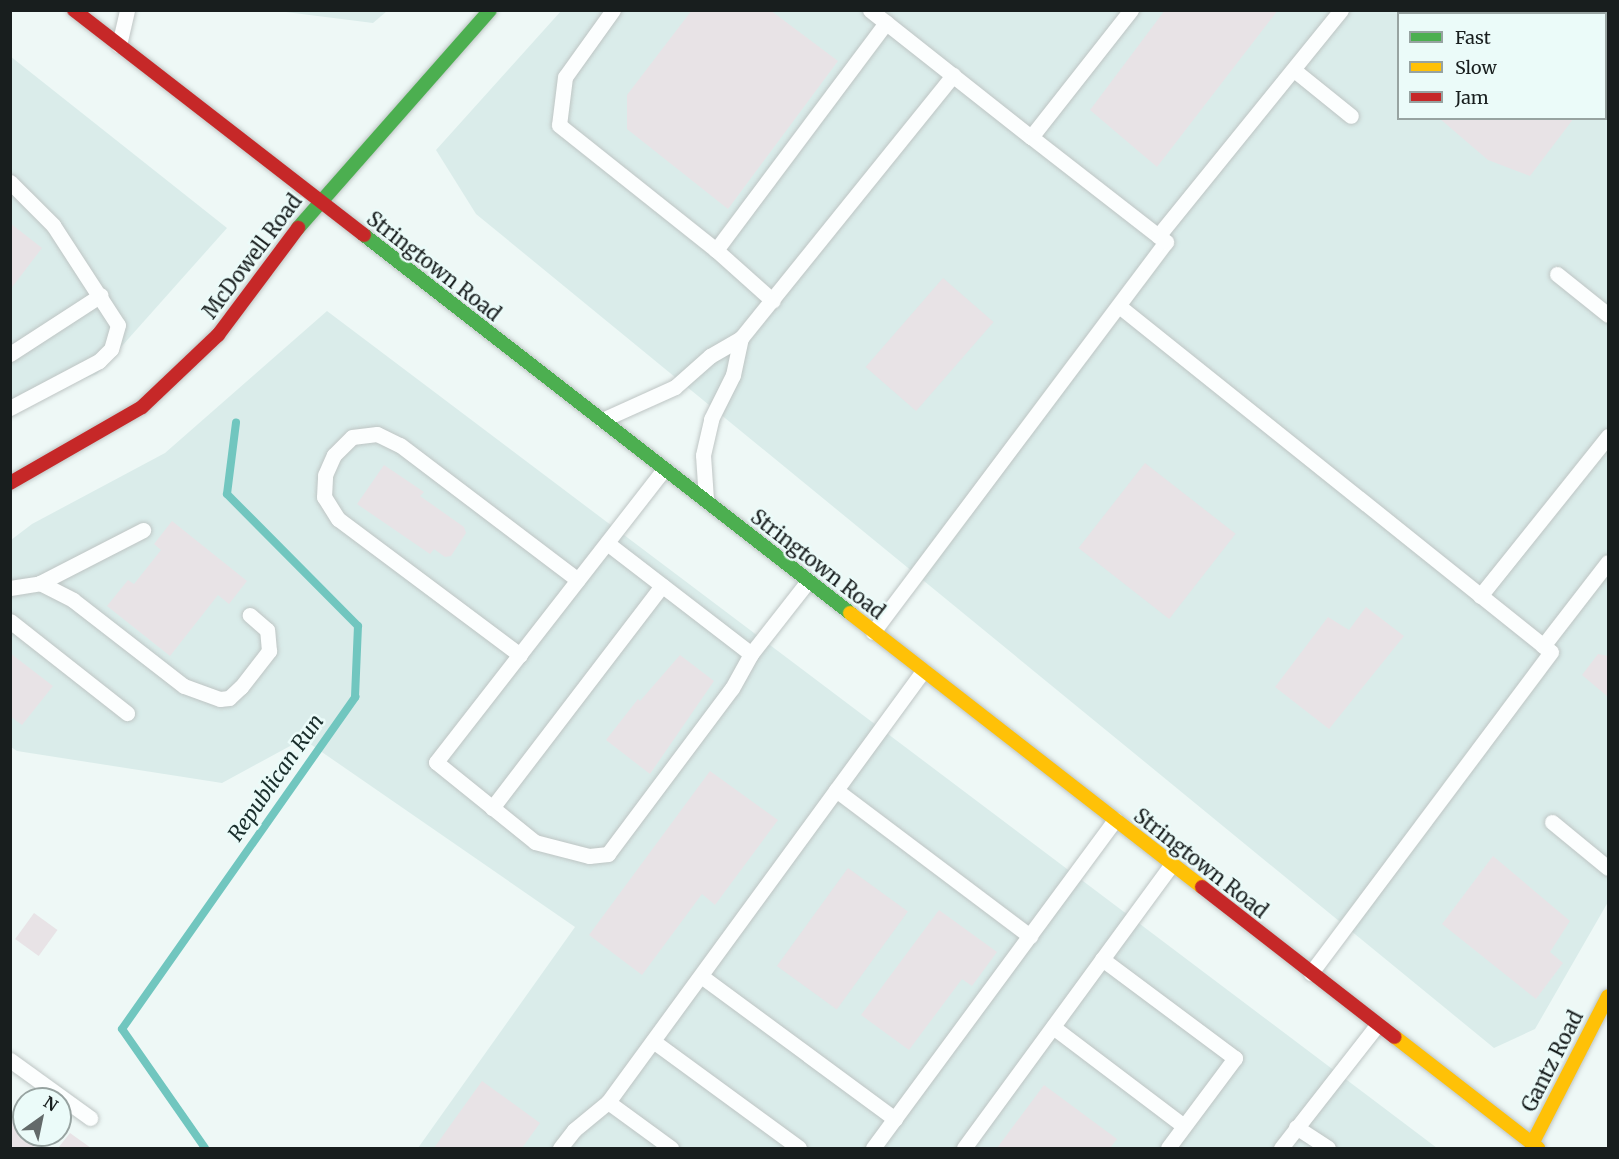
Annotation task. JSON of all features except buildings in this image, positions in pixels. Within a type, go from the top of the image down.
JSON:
[{"type":"main road","name":"Stringtown Road","points":[[74,10],[1534,1146]]},
{"type":"main road","name":"McDowell Road","points":[[10,483],[142,407],[218,334],[318,201],[489,10]]},
{"type":"main road","name":"Gantz Road","points":[[1534,1146],[1608,996]]},
{"type":"lane","points":[[118,45],[128,10]]},
{"type":"lane","points":[[613,10],[565,77],[559,125],[716,250],[773,301]]},
{"type":"lane","points":[[870,10],[1166,242],[873,632]]},
{"type":"lane","points":[[1031,137],[1131,10]]},
{"type":"lane","points":[[1158,236],[1341,10]]},
{"type":"lane","points":[[716,250],[886,23]]},
{"type":"lane","points":[[1294,70],[1351,116]]},
{"type":"lane","points":[[600,420],[675,387],[710,356],[741,338],[953,75]]},
{"type":"lane","points":[[10,182],[53,225],[101,295],[118,325],[111,350],[46,392],[10,408]]},
{"type":"lane","points":[[1557,274],[1608,315]]},
{"type":"lane","points":[[10,354],[101,295]]},
{"type":"lane","points":[[1119,306],[1551,652],[1311,973]]},
{"type":"lane","points":[[706,502],[703,455],[711,418],[734,375],[741,338]]},
{"type":"lane","points":[[520,655],[338,519],[324,497],[325,475],[334,455],[352,437],[377,434],[400,445],[578,580]]},
{"type":"lane","points":[[1480,596],[1608,436]]},
{"type":"lane","points":[[664,469],[436,762],[535,842],[589,856],[608,854],[732,688],[751,654],[808,581]]},
{"type":"lane","points":[[10,588],[40,583],[143,530]]},
{"type":"lane","points":[[607,543],[751,654]]},
{"type":"lane","points":[[1543,646],[1608,562]]},
{"type":"lane","points":[[40,583],[73,600],[184,686],[220,699],[229,698],[241,687],[269,651],[267,630],[250,615]]},
{"type":"lane","points":[[492,808],[662,586]]},
{"type":"lane","points":[[10,621],[127,713]]},
{"type":"lane","points":[[560,1149],[574,1130],[608,1102],[923,671]]},
{"type":"lane","points":[[836,790],[1030,936]]},
{"type":"lane","points":[[873,1149],[1115,820]]},
{"type":"lane","points":[[1552,822],[1608,868]]},
{"type":"lane","points":[[964,1149],[1172,864]]},
{"type":"lane","points":[[1102,959],[1235,1058],[1167,1149]]},
{"type":"lane","points":[[701,976],[895,1119]]},
{"type":"lane","points":[[1281,1149],[1377,1025]]},
{"type":"lane","points":[[1053,1026],[1184,1126]]},
{"type":"lane","points":[[653,1041],[799,1149]]},
{"type":"lane","points":[[10,1060],[90,1118]]},
{"type":"lane","points":[[608,1102],[671,1149]]},
{"type":"lane","points":[[1296,1127],[1328,1149]]},
{"type":"shaded area","points":[[278,11],[387,11],[373,23]]},
{"type":"shaded area","points":[[561,11],[1608,11],[1608,902],[1535,1029],[1494,1048],[476,214],[436,150]]},
{"type":"shaded area","points":[[10,56],[227,228],[97,374],[11,405]]},
{"type":"shaded area","points":[[327,311],[1437,1148],[418,1148],[575,927],[303,739],[222,783],[17,751],[11,747],[11,540],[32,524],[165,453]]},
{"type":"waterway","name":"Republican Run","points":[[205,1148],[122,1029],[355,697],[358,626],[227,494],[236,423]]},
{"type":"traffic: fast","points":[[298,228],[490,10]]},
{"type":"traffic: fast","points":[[364,235],[850,613]]},
{"type":"traffic: slow","points":[[850,613],[1202,887]]},
{"type":"traffic: slow","points":[[1532,1144],[1608,996]]},
{"type":"traffic: slow","points":[[1395,1037],[1538,1148]]},
{"type":"traffic: jam","points":[[74,10],[364,235]]},
{"type":"traffic: jam","points":[[10,483],[142,407],[218,335],[298,228]]},
{"type":"traffic: jam","points":[[1202,887],[1395,1037]]}]
